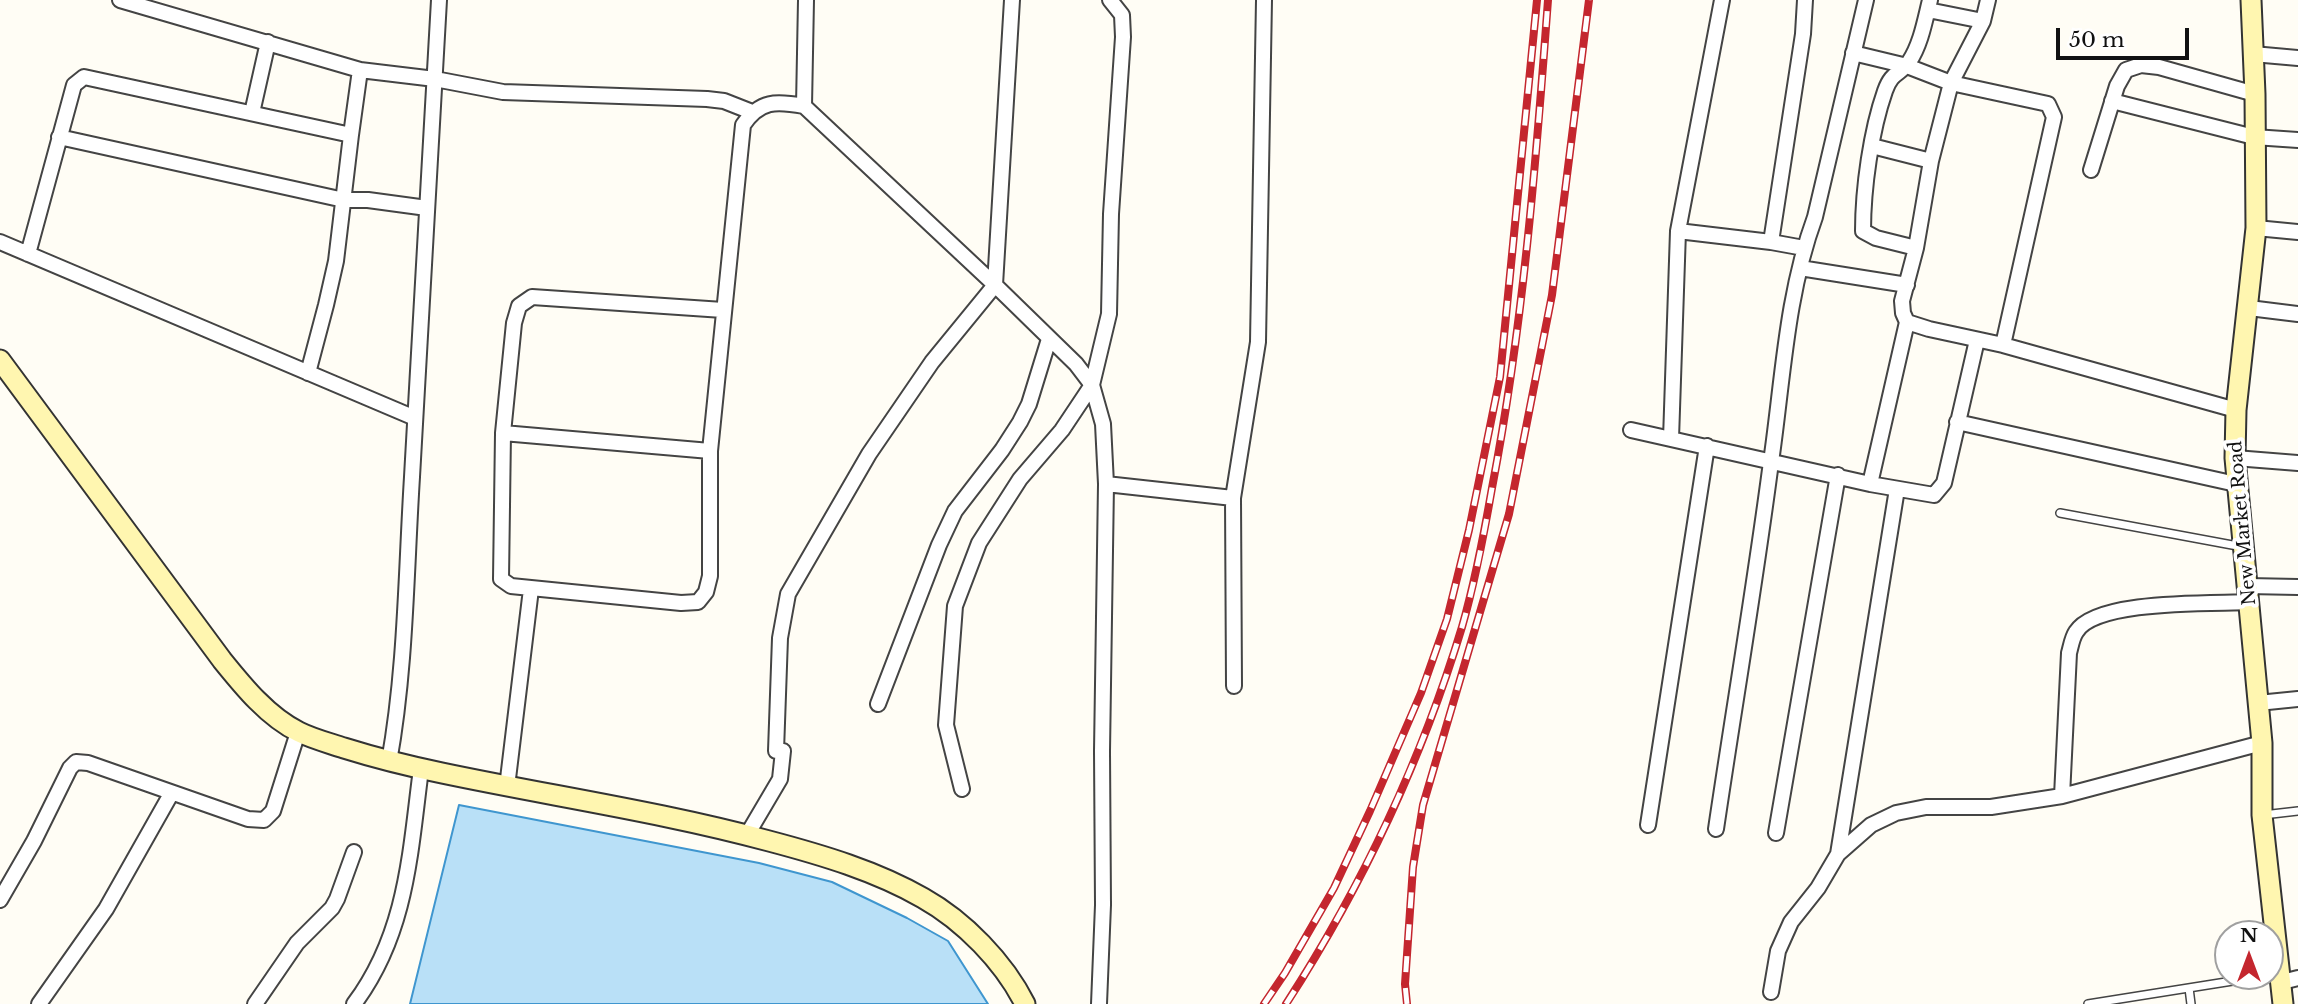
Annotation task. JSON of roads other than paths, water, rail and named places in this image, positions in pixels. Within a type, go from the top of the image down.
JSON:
[{"type":"main road","name":"New Market Road","points":[[2251,0],[2256,228],[2236,410],[2235,458],[2259,703],[2262,816],[2273,920]]},
{"type":"main road","points":[[0,360],[222,660],[264,706],[298,732],[389,762],[689,821],[820,854],[856,867],[924,898],[959,923],[990,954],[1016,987],[1025,1004]]},
{"type":"street","points":[[120,0],[360,69],[503,92],[707,99],[724,101],[752,112]]},
{"type":"street","points":[[389,762],[397,717],[406,609],[439,0]]},
{"type":"street","points":[[804,106],[806,0]]},
{"type":"street","points":[[747,835],[780,779],[780,638],[788,594],[869,454],[932,362],[995,285],[1012,0]]},
{"type":"street","points":[[962,789],[946,725],[955,606],[979,543],[1020,479],[1062,430],[1092,385],[1109,314],[1111,214],[1123,37],[1122,15],[1110,0]]},
{"type":"street","points":[[1234,686],[1233,498],[1258,342],[1264,0]]},
{"type":"street","points":[[1671,439],[1678,231],[1722,0]]},
{"type":"street","points":[[1772,242],[1805,0]]},
{"type":"street","points":[[1716,829],[1772,462],[1789,315],[1866,0]]},
{"type":"street","points":[[1870,484],[1907,322],[1902,301],[1916,248],[1931,161],[1951,83],[1983,21],[1988,0]]},
{"type":"street","points":[[1916,248],[1876,238],[1863,231],[1872,146],[1885,91],[1892,76],[1907,66],[1914,55],[1929,5],[1983,21]]},
{"type":"street","points":[[252,113],[268,42]]},
{"type":"street","points":[[1853,53],[1907,66],[1951,83],[2048,104],[2054,117],[2003,345]]},
{"type":"street","points":[[2253,54],[2298,58]]},
{"type":"street","points":[[2091,170],[2117,86],[2126,70],[2141,65],[2159,68],[2255,94]]},
{"type":"street","points":[[308,373],[327,305],[344,200],[360,69]]},
{"type":"street","points":[[28,254],[74,85],[84,77],[351,135]]},
{"type":"street","points":[[2112,101],[2254,137],[2298,140]]},
{"type":"street","points":[[723,310],[532,297],[519,306],[514,323],[503,433],[501,579],[511,586],[531,589],[681,603],[698,602],[706,592],[710,576],[710,451],[743,125],[752,112],[769,104],[804,106],[995,285],[1076,364],[1092,385],[1103,424],[1106,484],[1103,905],[1099,1004]]},
{"type":"street","points":[[60,137],[344,200],[368,200],[428,208]]},
{"type":"street","points":[[1872,146],[1931,161]]},
{"type":"street","points":[[2256,228],[2298,232]]},
{"type":"street","points":[[1678,231],[1804,248]]},
{"type":"street","points":[[0,242],[415,418]]},
{"type":"street","points":[[1800,268],[1908,285]]},
{"type":"street","points":[[2249,308],[2298,314]]},
{"type":"street","points":[[1907,322],[2003,345],[2236,410]]},
{"type":"street","points":[[878,705],[950,522],[968,492],[1002,450],[1020,422],[1029,404],[1049,339]]},
{"type":"street","points":[[1631,430],[1870,484],[1934,495],[1944,483],[1977,340]]},
{"type":"street","points":[[1957,422],[2236,484]]},
{"type":"street","points":[[503,433],[710,451]]},
{"type":"street","points":[[1648,825],[1707,446]]},
{"type":"street","points":[[2235,458],[2298,463]]},
{"type":"street","points":[[1776,833],[1838,475]]},
{"type":"street","points":[[1106,484],[1233,498]]},
{"type":"street","points":[[1838,853],[1897,489]]},
{"type":"street","points":[[2062,796],[2068,653],[2077,630],[2096,616],[2126,608],[2298,587]]},
{"type":"street","points":[[508,787],[531,589]]},
{"type":"street","points":[[2259,703],[2298,699]]},
{"type":"street","points":[[0,900],[34,841],[70,768],[76,762],[88,763],[248,819],[264,820],[272,811],[298,732]]},
{"type":"street","points":[[1771,992],[1778,951],[1791,922],[1818,888],[1838,853],[1871,825],[1896,813],[1926,807],[1991,807],[2062,796],[2262,743]]},
{"type":"street","points":[[355,1004],[376,969],[393,932],[405,890],[421,769]]},
{"type":"street","points":[[39,1004],[106,909],[171,794]]},
{"type":"street","points":[[255,1004],[297,943],[332,908],[354,852]]},
{"type":"lane","points":[[2060,513],[2244,547]]},
{"type":"lane","points":[[2262,816],[2298,811]]},
{"type":"lane","points":[[2088,1004],[2214,985]]},
{"type":"lane","points":[[2189,988],[2191,1004]]},
{"type":"water","points":[[459,805],[759,863],[832,882],[948,941],[988,1004],[410,1004]]},
{"type":"railway","points":[[1264,1004],[1334,888],[1421,693],[1447,619],[1469,530],[1500,377],[1537,0]]},
{"type":"railway","points":[[1286,1004],[1340,915],[1409,774],[1446,676],[1467,610],[1486,523],[1512,367],[1533,184],[1548,0]]},
{"type":"railway","points":[[1407,1004],[1405,984],[1413,867],[1423,805],[1509,514],[1552,295],[1589,0]]}]
